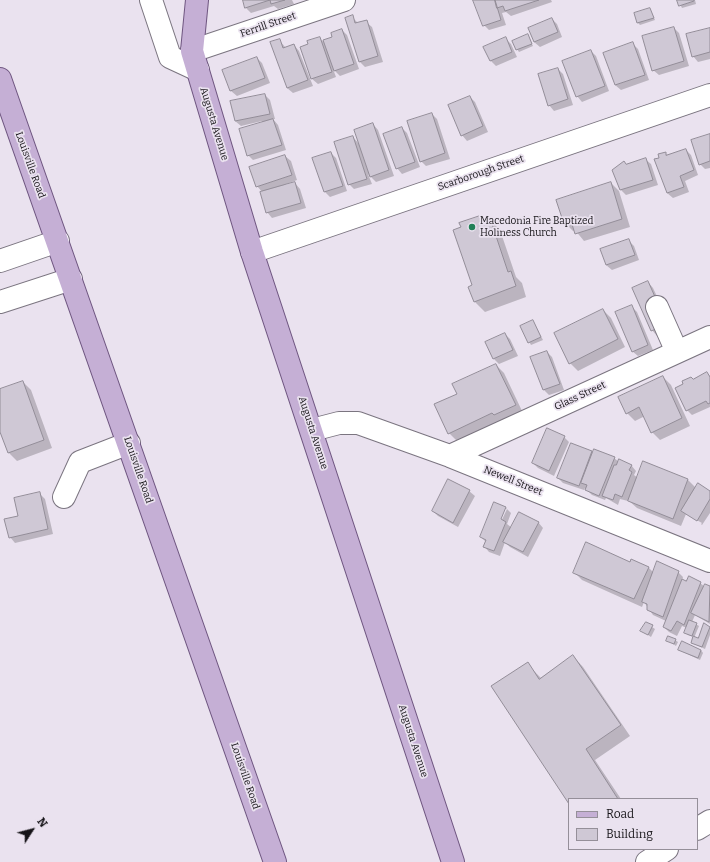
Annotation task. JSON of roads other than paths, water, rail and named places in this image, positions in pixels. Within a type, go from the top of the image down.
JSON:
[{"type":"main road","name":"Augusta Avenue","points":[[197,0],[195,61],[252,252],[312,430],[453,862]]},
{"type":"main road","name":"Louisville Road","points":[[0,79],[275,862]]},
{"type":"street","points":[[151,0],[170,57],[195,61]]},
{"type":"street","name":"Ferrill Street","points":[[195,61],[344,0]]},
{"type":"street","name":"Scarborough Street","points":[[252,252],[710,95]]},
{"type":"street","points":[[0,261],[58,241]]},
{"type":"street","points":[[0,302],[71,279]]},
{"type":"street","points":[[657,307],[678,352]]},
{"type":"street","name":"Glass Street","points":[[450,456],[710,337]]},
{"type":"street","name":"Newell Street","points":[[312,430],[339,423],[358,423],[450,456],[710,561]]},
{"type":"street","points":[[64,497],[80,462],[129,443]]},
{"type":"street","points":[[698,828],[710,821]]},
{"type":"street","points":[[647,862],[665,850]]},
{"type":"place","name":"Macedonia Fire Baptized Holiness Church","points":[[472,227]]}]
